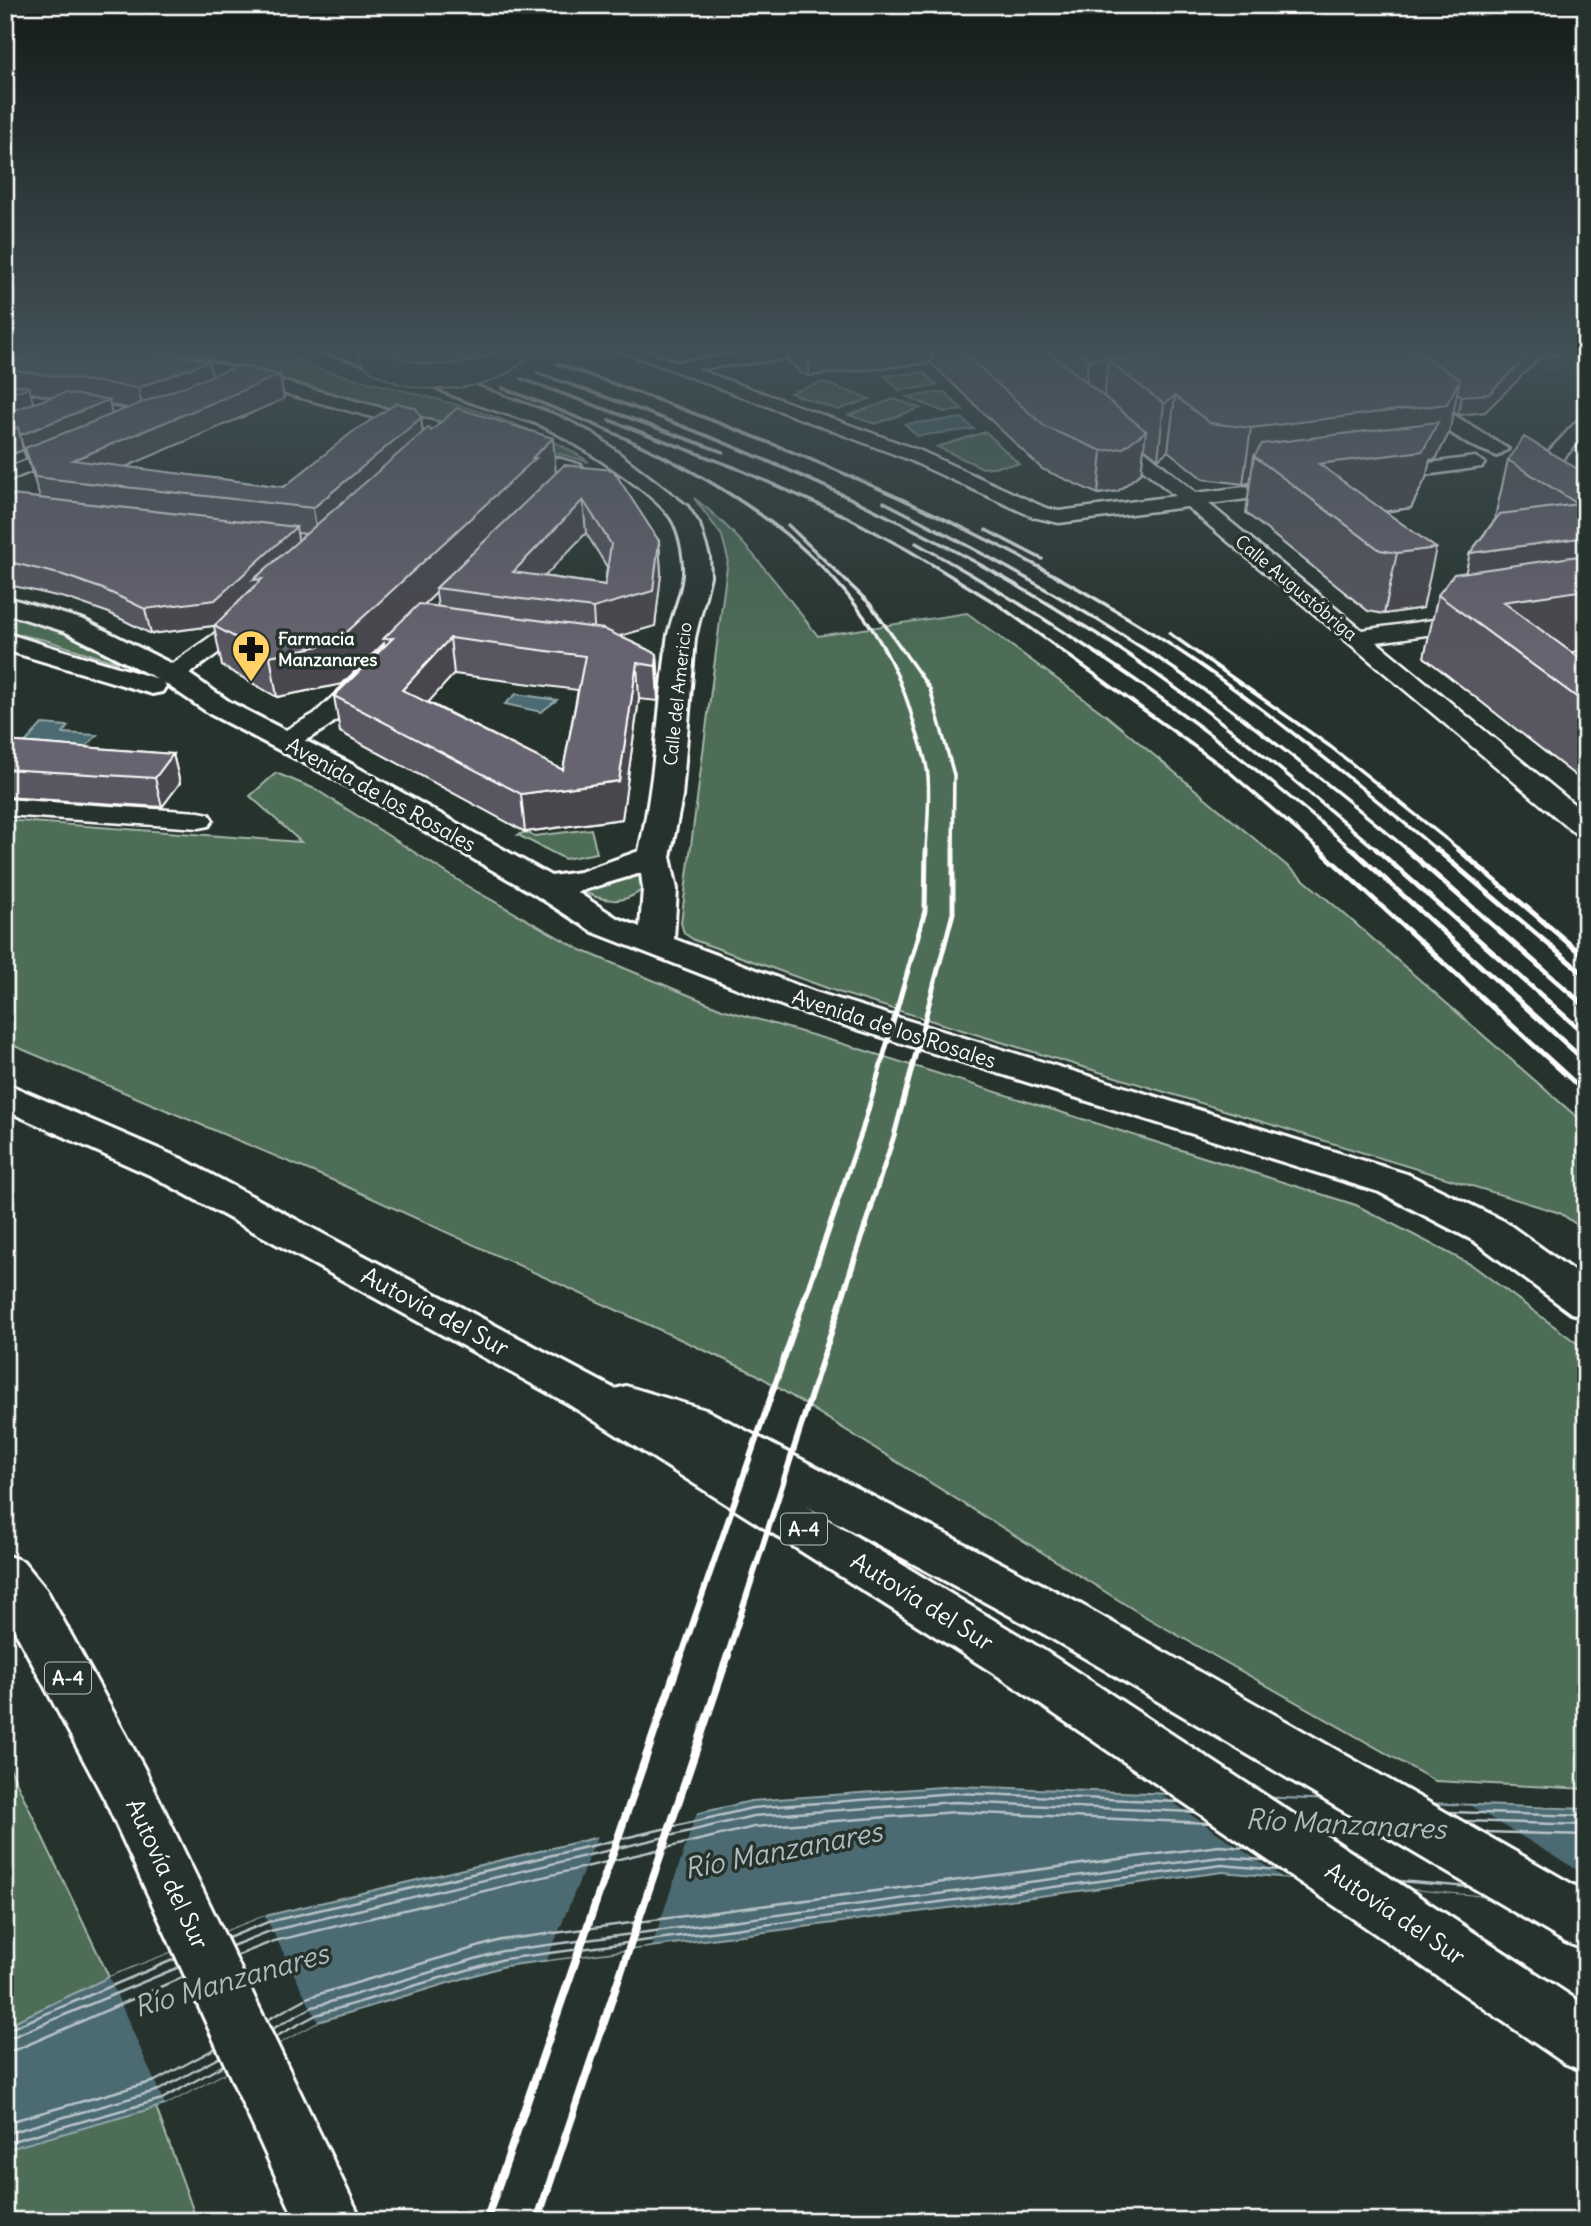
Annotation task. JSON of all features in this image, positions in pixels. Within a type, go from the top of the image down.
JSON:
[{"type":"main road","name":"Calle del Americio","points":[[605,451],[679,511],[687,524],[696,556],[697,576],[681,638],[668,665],[667,797],[654,857],[660,889],[656,944]]},
{"type":"main road","points":[[1488,451],[1552,484]]},
{"type":"main road","points":[[1493,451],[1509,462]]},
{"type":"main road","name":"Avenida de los Rosales","points":[[5,605],[75,626],[172,675],[220,708],[342,771],[552,890],[605,925],[802,1000],[1393,1183],[1489,1231],[1586,1302]]},
{"type":"main road","name":"Avenida de los Rosales","points":[[5,641],[220,708]]},
{"type":"main road","points":[[552,890],[654,857]]},
{"type":"main road","points":[[552,890],[601,911],[624,906],[660,889]]},
{"type":"main road","name":"Autovía del Sur","points":[[5,1095],[167,1168],[581,1390],[1027,1667],[1586,2042]]},
{"type":"main road","points":[[581,1390],[690,1422],[1062,1619],[1586,1923]]},
{"type":"main road","name":"Autovía del Sur","points":[[5,1575],[28,1604],[125,1785],[330,2221]]},
{"type":"street","points":[[5,475],[65,451]]},
{"type":"street","points":[[514,451],[574,469],[540,509]]},
{"type":"street","points":[[903,451],[1040,513],[1059,517],[1308,485]]},
{"type":"street","name":"Calle Augustóbriga","points":[[1133,451],[1355,638],[1584,825]]},
{"type":"street","points":[[1509,462],[1531,451]]},
{"type":"street","points":[[1363,478],[1509,462],[1575,460]]},
{"type":"street","points":[[172,675],[222,640],[262,602]]},
{"type":"street","points":[[1355,638],[1493,618]]},
{"type":"street","points":[[284,741],[323,719],[381,665]]},
{"type":"street","points":[[5,807],[199,820]]},
{"type":"green space","points":[[548,451],[570,451],[589,462]]},
{"type":"green space","points":[[945,451],[1005,451],[1019,464],[983,468]]},
{"type":"green space","points":[[694,498],[745,545],[818,636],[967,613],[1107,716],[1334,905],[1586,1125],[1586,1231],[1560,1213],[841,993],[694,940],[684,933],[681,923],[728,559],[722,536]]},
{"type":"green space","points":[[5,610],[79,636],[118,663],[45,640],[5,632]]},
{"type":"green space","points":[[276,773],[315,789],[472,889],[581,950],[722,1009],[850,1046],[1356,1205],[1472,1265],[1586,1350],[1586,1789],[1435,1781],[1144,1616],[756,1374],[339,1183],[5,1042],[5,820],[301,842],[250,796]]},
{"type":"green space","points":[[591,829],[597,853],[565,859],[518,835],[525,832],[535,836]]},
{"type":"green space","points":[[650,865],[649,883],[632,896],[623,899],[595,897],[575,888],[628,877]]},
{"type":"green space","points":[[5,1758],[109,1977],[197,2221],[5,2221]]},
{"type":"water","points":[[516,694],[557,700],[541,712],[505,704]]},
{"type":"water","points":[[42,724],[68,726],[63,733],[97,735],[83,750],[22,746]]},
{"type":"water","name":"Río Manzanares","points":[[955,1786],[1586,1809],[1586,1905],[1223,1872],[505,1966],[318,2022],[165,2105],[5,2150],[5,2026],[109,1977],[265,1916],[751,1801]]},
{"type":"pier","points":[[1162,1795],[1471,1806],[1586,1875],[1586,1905],[1282,1877]]},
{"type":"pier","points":[[697,1812],[652,1946],[547,1960],[598,1835]]},
{"type":"pier","points":[[265,1916],[318,2022],[165,2105],[109,1977]]},
{"type":"building","points":[[26,451],[95,451],[73,460],[284,487],[329,451],[382,451],[313,508],[35,477]]},
{"type":"building","points":[[402,451],[539,451],[532,458],[536,458],[335,643],[270,656],[214,626],[262,579],[253,580]]},
{"type":"building","points":[[1257,451],[1423,451],[1319,464],[1436,548],[1397,553],[1380,550],[1254,456]]},
{"type":"building","points":[[1514,451],[1547,451],[1586,474],[1586,537],[1470,553],[1500,514],[1578,504],[1508,460]]},
{"type":"building","points":[[564,465],[613,470],[659,541],[653,591],[593,608],[436,588]],"holes":[[[583,500],[611,544],[605,585],[513,572]]]},
{"type":"building","points":[[5,496],[296,527],[215,600],[145,609],[103,589],[63,575],[5,561]]},
{"type":"building","points":[[1586,555],[1586,590],[1503,602],[1586,663],[1586,704],[1438,595],[1454,574]]},
{"type":"building","points":[[419,604],[604,629],[657,654],[656,666],[637,663],[619,781],[521,794],[334,696],[393,638],[383,639]],"holes":[[[450,638],[585,656],[563,770],[402,690]]]},
{"type":"building","points":[[5,741],[173,754],[155,778],[5,769]]},
{"type":"railway","points":[[651,451],[691,471],[750,508],[804,550],[850,598],[887,655],[922,748],[929,786],[926,851]]},
{"type":"railway","points":[[691,451],[845,516],[908,550],[997,604],[1227,770],[1321,851]]},
{"type":"railway","points":[[745,451],[895,520],[963,555],[1097,634],[1206,710],[1378,851]]},
{"type":"railway","points":[[791,451],[928,511],[999,546],[1138,624],[1254,704],[1329,761],[1438,851]]},
{"type":"railway","points":[[884,502],[1024,577],[1161,660],[1287,752],[1409,851]]},
{"type":"railway","points":[[788,525],[870,604],[930,689],[954,775],[953,851]]},
{"type":"railway","points":[[986,530],[1042,559]]},
{"type":"railway","points":[[916,543],[1032,611],[1143,685],[1250,765],[1354,851]]},
{"type":"railway","points":[[1169,633],[1331,747],[1461,851]]},
{"type":"railway","points":[[836,1206],[862,1131],[925,911],[926,849]]},
{"type":"railway","points":[[1319,849],[1586,1093]]},
{"type":"railway","points":[[1352,849],[1586,1062]]},
{"type":"railway","points":[[1376,849],[1586,1035]]},
{"type":"railway","points":[[1406,849],[1586,1007]]},
{"type":"railway","points":[[1436,849],[1586,976]]},
{"type":"railway","points":[[1458,849],[1586,958]]},
{"type":"railway","points":[[871,1206],[894,1136],[953,913],[953,851]]},
{"type":"railway","points":[[681,1657],[837,1205]]},
{"type":"railway","points":[[727,1657],[872,1205]]},
{"type":"railway","points":[[486,2221],[681,1655]]},
{"type":"railway","points":[[537,2221],[728,1655]]},
{"type":"place","name":"Farmacia Manzanares","points":[[251,683]]}]
